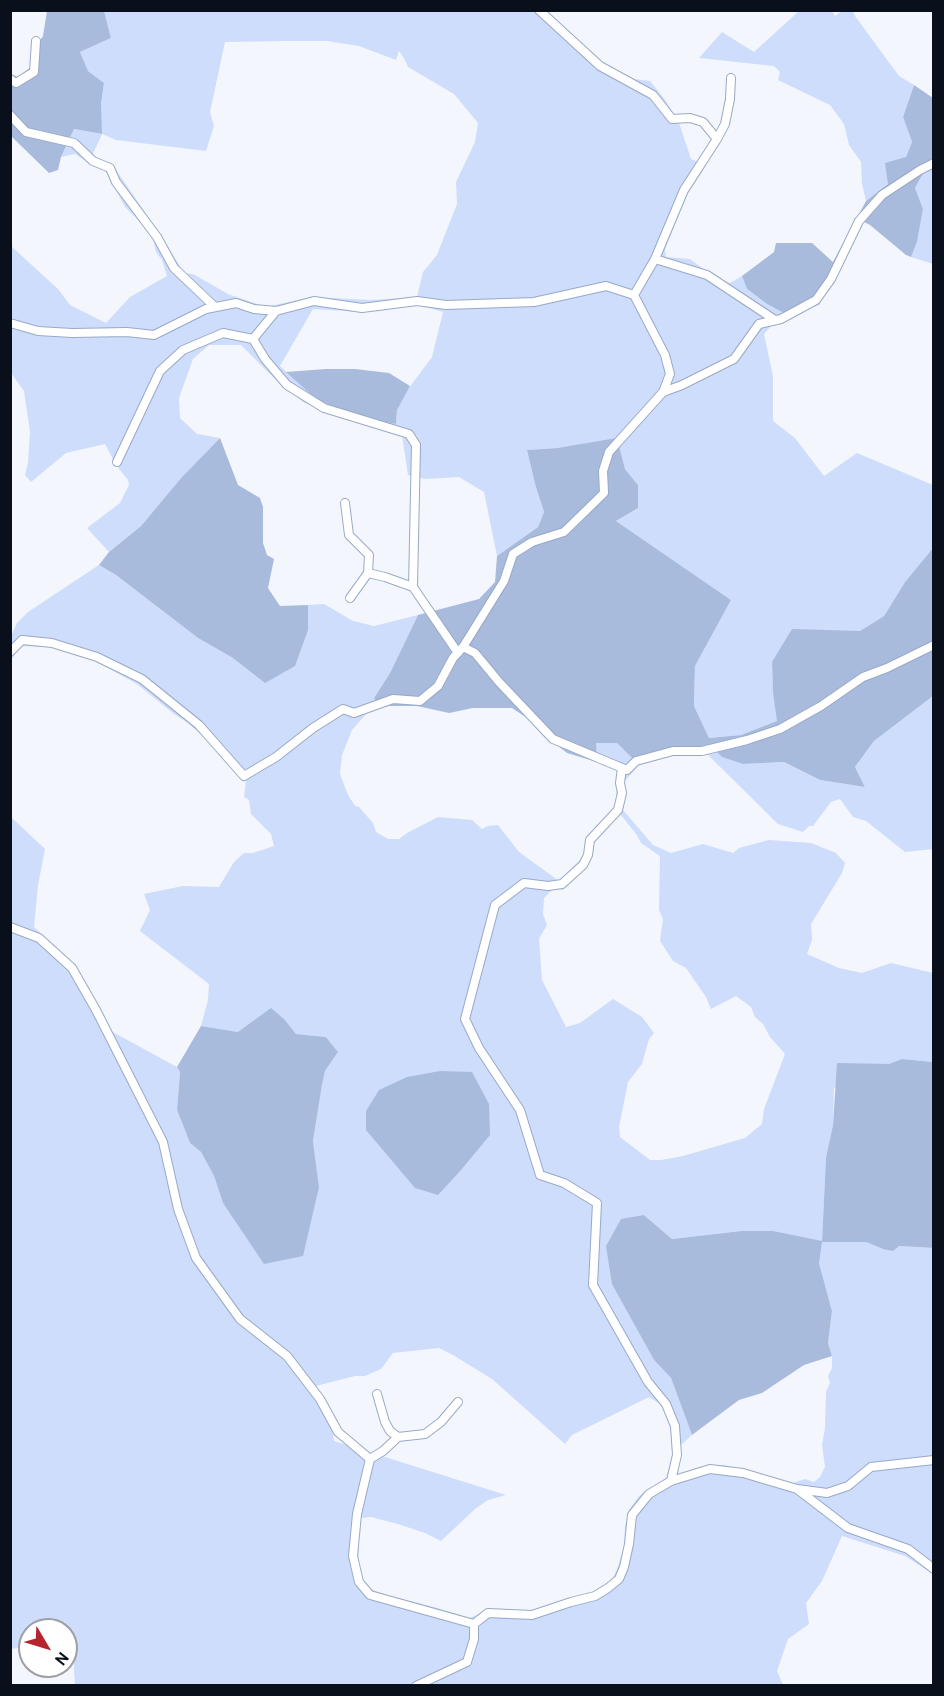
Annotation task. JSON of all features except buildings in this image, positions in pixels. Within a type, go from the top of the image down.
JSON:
[{"type":"street","points":[[539,10],[600,66],[653,95],[672,119],[690,118],[703,122],[717,139]]},
{"type":"street","points":[[10,79],[16,83],[34,72],[36,41]]},
{"type":"street","points":[[634,295],[655,260],[684,190],[725,124],[731,78]]},
{"type":"street","points":[[10,115],[26,132],[74,143],[93,161],[111,168],[116,182],[158,237],[174,268],[214,308]]},
{"type":"street","points":[[663,392],[734,359],[759,324],[781,319],[816,300],[831,279],[859,221],[882,195],[933,163]]},
{"type":"street","points":[[655,260],[707,275],[775,320]]},
{"type":"street","points":[[10,323],[38,331],[127,332],[154,335],[206,309],[236,303],[254,309],[276,311],[315,301],[362,308],[417,301],[446,305],[534,302],[606,286],[634,295],[665,355],[670,374],[663,392],[609,452],[603,471],[604,493],[564,532],[532,542],[513,554],[504,581],[438,686],[420,701],[393,699],[354,713],[343,709],[313,728],[276,757],[244,776],[199,725],[142,679],[97,657],[52,643],[22,640],[10,652]]},
{"type":"street","points":[[253,339],[276,311]]},
{"type":"street","points":[[117,462],[160,371],[183,350],[223,333],[253,339],[265,359],[287,385],[324,408],[409,434],[416,445],[413,587]]},
{"type":"street","points":[[345,503],[349,535],[369,555],[368,573],[350,598]]},
{"type":"street","points":[[368,573],[413,587],[461,650],[475,653],[553,739],[627,770],[636,761],[673,752],[702,751],[780,729],[821,706],[862,678],[933,645]]},
{"type":"street","points":[[622,768],[620,783],[622,793],[618,810],[590,840],[588,855],[583,865],[562,884],[548,886],[524,883],[495,905],[465,1019],[479,1048],[520,1110],[540,1175],[564,1182],[597,1203],[593,1286],[648,1382],[666,1404],[675,1426],[677,1455],[671,1481]]},
{"type":"street","points":[[10,927],[39,938],[72,968],[96,1010],[163,1142],[178,1209],[196,1258],[240,1318],[287,1356],[320,1399],[338,1432],[370,1459]]},
{"type":"street","points":[[377,1394],[385,1422],[390,1431],[398,1437]]},
{"type":"street","points":[[458,1402],[441,1422],[425,1434],[398,1437],[370,1459],[357,1514],[353,1556],[359,1582],[370,1595],[474,1624]]},
{"type":"street","points":[[474,1624],[488,1613],[532,1615],[594,1596],[608,1588],[619,1579],[624,1567],[632,1515],[649,1494],[671,1481],[710,1469],[743,1473],[797,1489],[826,1492],[848,1486],[871,1467],[933,1460]]},
{"type":"street","points":[[797,1489],[848,1528],[908,1549],[933,1569]]},
{"type":"street","points":[[416,1686],[467,1662],[474,1639],[474,1624]]},
{"type":"shaded area","points":[[47,11],[104,11],[111,38],[80,52],[88,71],[104,83],[101,104],[102,134],[74,129],[61,157],[58,170],[49,173],[11,136],[10,74],[18,77],[32,66],[34,49],[43,36]]},
{"type":"shaded area","points":[[104,11],[545,11],[602,62],[634,79],[650,81],[666,101],[679,123],[691,159],[706,166],[687,195],[665,249],[666,257],[690,259],[718,280],[730,283],[742,276],[747,289],[767,304],[791,317],[773,324],[764,334],[773,376],[773,421],[795,438],[824,476],[857,453],[933,485],[933,548],[905,582],[884,616],[860,631],[831,631],[772,662],[773,693],[778,721],[741,735],[709,738],[694,706],[695,666],[731,600],[616,521],[638,508],[638,485],[625,469],[617,439],[527,450],[544,512],[538,527],[497,556],[484,492],[459,477],[425,479],[408,475],[402,435],[334,415],[303,402],[273,377],[241,345],[209,345],[193,359],[179,398],[180,418],[197,434],[220,438],[181,478],[141,526],[109,552],[87,528],[120,503],[129,485],[105,444],[66,453],[31,482],[25,475],[30,432],[24,391],[11,373],[11,246],[58,289],[70,305],[106,323],[130,297],[167,276],[162,260],[156,252],[152,234],[125,207],[105,170],[93,166],[75,154],[61,157],[74,129],[101,134],[104,83],[88,71],[80,52],[111,38]],"holes":[[[327,41],[359,46],[396,60],[399,51],[408,67],[454,94],[478,123],[475,142],[456,182],[457,204],[437,255],[423,272],[417,297],[371,300],[311,297],[266,307],[228,294],[193,274],[184,273],[114,167],[95,160],[92,156],[102,134],[116,140],[206,151],[214,126],[210,112],[225,42]],[[418,305],[443,312],[432,357],[403,396],[397,410],[396,424],[317,400],[280,366],[313,309],[362,312]]]},
{"type":"shaded area","points":[[799,11],[832,11],[835,16],[842,11],[853,11],[899,76],[914,85],[903,117],[912,142],[906,157],[888,184],[866,201],[862,184],[861,162],[849,145],[844,124],[830,105],[778,80],[780,72],[774,66],[699,58],[722,32],[754,52]]},
{"type":"shaded area","points":[[914,85],[933,98],[933,156],[915,188],[923,209],[917,242],[911,257],[864,222],[836,278],[820,299],[820,304],[791,317],[767,304],[747,289],[742,276],[774,252],[776,243],[812,243],[833,262],[866,201],[888,184],[885,163],[906,157],[912,142],[903,117]]},
{"type":"shaded area","points":[[933,156],[933,264],[911,257],[917,242],[923,209],[915,188]]},
{"type":"shaded area","points":[[355,369],[389,373],[410,386],[397,410],[396,424],[369,419],[317,400],[286,372]]},
{"type":"shaded area","points":[[220,438],[238,485],[260,498],[263,507],[263,543],[267,555],[274,559],[268,588],[280,606],[308,605],[308,630],[295,666],[265,683],[233,658],[198,638],[116,575],[99,565],[109,552],[141,526],[181,478]]},
{"type":"shaded area","points":[[617,438],[625,469],[638,485],[638,508],[616,521],[731,600],[695,666],[694,706],[709,738],[741,735],[777,721],[772,662],[792,629],[860,631],[884,616],[905,582],[933,548],[933,696],[874,741],[855,767],[865,787],[820,780],[784,762],[743,764],[722,757],[713,748],[708,755],[672,756],[639,765],[617,743],[596,743],[597,762],[567,753],[545,736],[536,724],[512,708],[473,708],[449,713],[417,706],[380,708],[374,698],[390,673],[418,615],[479,599],[495,582],[497,556],[538,527],[544,512],[527,450],[557,448]]},
{"type":"shaded area","points":[[99,565],[116,575],[198,638],[233,658],[308,630],[308,605],[324,604],[353,621],[374,626],[418,615],[390,673],[374,698],[380,708],[367,713],[352,730],[342,755],[340,774],[348,795],[355,806],[359,807],[373,823],[376,832],[388,839],[399,839],[438,817],[472,820],[482,829],[498,825],[519,852],[559,881],[583,857],[586,839],[615,807],[619,771],[597,762],[595,743],[617,743],[639,765],[624,782],[626,791],[623,810],[653,845],[671,853],[703,844],[733,853],[739,848],[769,840],[811,843],[836,853],[845,863],[842,873],[811,924],[812,940],[807,954],[839,968],[862,973],[891,963],[933,973],[933,1062],[902,1059],[834,1088],[833,1125],[826,1157],[822,1241],[866,1242],[883,1249],[898,1246],[933,1248],[933,1574],[905,1556],[842,1536],[822,1581],[806,1603],[809,1624],[788,1639],[777,1671],[783,1685],[75,1686],[74,1678],[78,1678],[78,1618],[18,1618],[18,1648],[11,1649],[11,817],[45,849],[38,885],[34,927],[68,959],[103,1014],[109,1030],[177,1067],[180,1072],[177,1110],[190,1143],[201,1152],[214,1176],[223,1203],[319,1187],[313,1141],[325,1071],[338,1052],[326,1037],[296,1034],[285,1020],[238,1032],[201,1026],[208,1000],[209,984],[140,931],[150,910],[144,894],[183,886],[219,887],[234,862],[244,853],[253,853],[274,846],[271,834],[251,814],[249,800],[244,797],[246,781],[188,723],[137,684],[90,658],[52,647],[21,646],[11,660],[11,636],[17,623],[28,612]],"holes":[[[620,814],[641,843],[660,856],[659,910],[663,919],[660,941],[673,961],[686,968],[706,997],[711,1009],[736,996],[751,1007],[755,1017],[763,1024],[770,1037],[785,1054],[764,1109],[762,1124],[745,1138],[661,1160],[650,1160],[620,1137],[619,1127],[628,1082],[642,1064],[649,1039],[654,1033],[642,1017],[613,999],[580,1023],[566,1027],[542,980],[539,939],[547,925],[543,914],[544,898],[553,889],[563,890],[583,870],[592,856],[592,842]],[[644,1215],[672,1239],[741,1231],[773,1231],[819,1263],[832,1311],[828,1343],[832,1356],[832,1368],[828,1376],[830,1383],[826,1392],[822,1445],[825,1467],[820,1477],[814,1482],[805,1479],[793,1483],[724,1465],[704,1466],[678,1474],[681,1445],[692,1435],[671,1378],[654,1360],[634,1323]],[[439,1348],[492,1379],[565,1444],[572,1435],[649,1397],[660,1404],[669,1418],[673,1452],[666,1478],[639,1496],[629,1510],[625,1526],[624,1548],[612,1580],[593,1593],[533,1611],[487,1610],[470,1618],[368,1588],[359,1574],[358,1538],[361,1518],[371,1517],[398,1524],[441,1541],[475,1509],[488,1500],[506,1495],[334,1441],[332,1428],[308,1388],[355,1376],[365,1376],[381,1369],[393,1353]]]},
{"type":"shaded area","points":[[933,696],[933,849],[905,852],[866,821],[853,817],[840,799],[831,802],[813,826],[809,826],[803,832],[778,824],[708,755],[713,748],[743,764],[784,762],[820,780],[865,787],[855,767],[874,741]]},
{"type":"shaded area","points":[[271,1008],[296,1034],[326,1037],[338,1052],[325,1071],[322,1085],[313,1141],[319,1187],[303,1256],[264,1264],[223,1203],[214,1176],[201,1152],[190,1143],[177,1110],[180,1072],[177,1067],[201,1026],[238,1032]]},
{"type":"shaded area","points":[[902,1059],[933,1062],[933,1248],[899,1246],[893,1251],[866,1242],[822,1242],[819,1263],[832,1311],[828,1343],[832,1356],[804,1365],[762,1393],[739,1400],[692,1435],[671,1378],[654,1360],[612,1284],[606,1246],[621,1219],[644,1215],[672,1239],[741,1231],[773,1231],[822,1241],[826,1157],[833,1125],[837,1063],[889,1064]]},
{"type":"shaded area","points":[[440,1071],[472,1072],[489,1104],[490,1135],[438,1195],[415,1188],[366,1130],[366,1111],[379,1090],[407,1077]]}]
